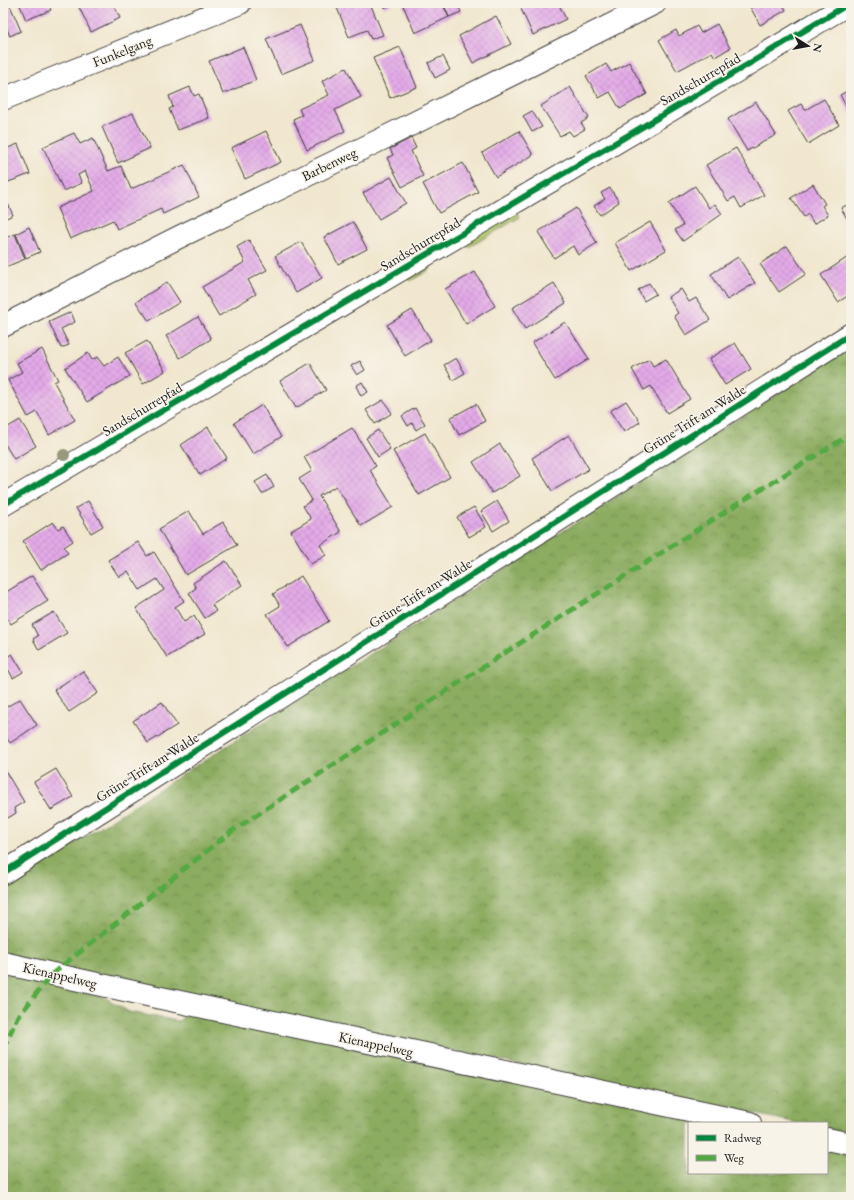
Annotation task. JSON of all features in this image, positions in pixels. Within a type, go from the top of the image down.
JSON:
[{"type":"street","name":"Funkelgang","points":[[3,99],[240,3]]},
{"type":"street","name":"Barbenweg","points":[[3,326],[174,239],[378,141],[655,3]]},
{"type":"street","name":"Sandschurrepfad","points":[[3,504],[850,3]]},
{"type":"street","name":"Grüne Trift am Walde","points":[[3,873],[851,334]]},
{"type":"street","name":"Kienappelweg","points":[[3,963],[745,1122]]},
{"type":"street","points":[[828,1139],[851,1144]]},
{"type":"green space","points":[[515,210],[520,217],[469,247],[464,239]]},
{"type":"green space","points":[[427,262],[431,269],[410,281],[406,274]]},
{"type":"green space","points":[[851,347],[851,1134],[828,1129],[828,1122],[793,1122],[25,961],[3,955],[3,889]]},
{"type":"green space","points":[[3,973],[106,998],[129,1012],[178,1021],[193,1011],[717,1122],[688,1122],[688,1174],[828,1174],[828,1145],[851,1150],[851,1197],[3,1197]]},
{"type":"building","points":[[3,3],[9,3],[21,31],[10,36],[3,20]]},
{"type":"building","points":[[19,3],[48,3],[51,10],[26,20]]},
{"type":"building","points":[[77,3],[113,3],[120,18],[91,32]]},
{"type":"building","points":[[335,3],[370,3],[383,35],[371,39],[367,30],[349,37]]},
{"type":"building","points":[[382,3],[396,3],[384,8]]},
{"type":"building","points":[[402,3],[442,3],[449,17],[415,33]]},
{"type":"building","points":[[443,3],[457,3],[461,12],[449,17]]},
{"type":"building","points":[[533,3],[558,3],[566,19],[533,35],[521,9]]},
{"type":"building","points":[[748,3],[782,3],[786,10],[760,25]]},
{"type":"building","points":[[496,16],[511,44],[473,63],[459,36]]},
{"type":"building","points":[[717,24],[730,48],[715,57],[712,52],[677,71],[659,40],[676,30],[679,36],[697,26],[701,33]]},
{"type":"building","points":[[300,25],[315,60],[281,74],[266,39]]},
{"type":"building","points":[[243,47],[256,80],[223,94],[209,61]]},
{"type":"building","points":[[400,47],[417,87],[390,98],[373,58]]},
{"type":"building","points":[[443,56],[450,70],[435,78],[428,63]]},
{"type":"building","points":[[629,62],[647,94],[620,109],[610,92],[599,98],[586,76],[606,64],[611,72]]},
{"type":"building","points":[[346,68],[361,97],[335,110],[345,131],[307,150],[293,119],[302,115],[299,109],[329,95],[322,81]]},
{"type":"building","points":[[190,87],[194,96],[199,94],[209,118],[178,130],[169,109],[173,107],[169,96]]},
{"type":"building","points":[[570,87],[589,118],[581,123],[585,129],[573,136],[569,131],[560,136],[541,106]]},
{"type":"building","points":[[851,89],[851,115],[840,95]]},
{"type":"building","points":[[824,99],[839,125],[808,144],[788,111],[801,104],[805,110]]},
{"type":"building","points":[[756,102],[776,135],[747,151],[728,119]]},
{"type":"building","points":[[532,111],[542,127],[532,132],[523,116]]},
{"type":"building","points":[[133,113],[150,148],[118,163],[102,127]]},
{"type":"building","points":[[266,131],[281,162],[245,179],[231,148]]},
{"type":"building","points":[[519,131],[533,155],[496,177],[482,153]]},
{"type":"building","points":[[74,133],[80,144],[93,138],[108,171],[121,166],[131,189],[184,165],[199,197],[163,214],[161,209],[117,229],[113,220],[70,239],[57,208],[94,191],[85,171],[78,175],[82,183],[64,191],[43,147]]},
{"type":"building","points":[[411,138],[416,148],[411,151],[423,176],[402,187],[387,158],[393,155],[390,149]]},
{"type":"building","points":[[18,144],[30,174],[3,184],[3,150]]},
{"type":"building","points":[[736,148],[764,195],[741,208],[735,197],[728,201],[706,165]]},
{"type":"building","points":[[463,163],[478,192],[439,213],[423,184]]},
{"type":"building","points":[[391,177],[406,203],[379,219],[363,193]]},
{"type":"building","points":[[813,184],[825,204],[822,206],[828,215],[814,224],[808,214],[804,217],[791,198]]},
{"type":"building","points":[[695,186],[709,208],[715,204],[722,214],[683,241],[675,230],[683,225],[669,203]]},
{"type":"building","points":[[610,188],[619,202],[600,215],[594,206],[605,199],[601,193]]},
{"type":"building","points":[[851,203],[851,226],[841,208]]},
{"type":"building","points":[[8,204],[13,215],[4,219],[3,206]]},
{"type":"building","points":[[576,208],[597,243],[578,255],[573,246],[554,258],[538,232]]},
{"type":"building","points":[[353,222],[367,249],[338,264],[324,237]]},
{"type":"building","points":[[650,222],[666,250],[631,271],[615,243]]},
{"type":"building","points":[[29,227],[40,252],[26,258],[16,234]]},
{"type":"building","points":[[15,234],[25,259],[3,268],[3,239]]},
{"type":"building","points":[[249,240],[267,270],[248,280],[256,294],[219,316],[202,287],[245,262],[237,247]]},
{"type":"building","points":[[301,242],[322,278],[296,293],[275,256]]},
{"type":"building","points":[[787,246],[806,274],[779,292],[760,264]]},
{"type":"building","points":[[851,255],[851,294],[838,302],[821,275]]},
{"type":"building","points":[[738,257],[755,283],[727,300],[711,274]]},
{"type":"building","points":[[475,272],[495,306],[466,324],[445,289]]},
{"type":"building","points":[[167,282],[180,302],[149,321],[136,302]]},
{"type":"building","points":[[554,283],[566,303],[525,329],[512,308]]},
{"type":"building","points":[[649,283],[656,294],[644,301],[638,290]]},
{"type":"building","points":[[681,289],[689,302],[696,298],[710,320],[686,335],[674,316],[678,313],[668,297]]},
{"type":"building","points":[[412,310],[431,340],[405,356],[387,325]]},
{"type":"building","points":[[71,312],[75,322],[61,329],[69,345],[61,348],[49,322]]},
{"type":"building","points":[[198,317],[211,339],[180,358],[166,336]]},
{"type":"building","points":[[565,322],[589,359],[555,380],[532,343]]},
{"type":"building","points":[[147,341],[165,371],[143,384],[125,353]]},
{"type":"building","points":[[735,343],[751,369],[725,385],[709,359]]},
{"type":"building","points":[[42,349],[58,380],[54,382],[75,420],[49,435],[37,412],[28,417],[8,380],[22,372],[17,363]]},
{"type":"building","points":[[88,353],[92,360],[97,357],[104,366],[118,357],[130,376],[87,402],[65,368]]},
{"type":"building","points":[[456,358],[465,373],[453,380],[444,365]]},
{"type":"building","points":[[649,359],[653,366],[666,359],[690,399],[667,413],[651,386],[644,390],[632,369]]},
{"type":"building","points":[[360,361],[365,370],[357,375],[351,366]]},
{"type":"building","points":[[310,363],[326,390],[296,408],[280,381]]},
{"type":"building","points":[[362,382],[368,392],[361,396],[356,386]]},
{"type":"building","points":[[383,400],[392,413],[375,424],[366,410]]},
{"type":"building","points":[[626,401],[640,422],[624,432],[610,411]]},
{"type":"building","points":[[476,404],[485,421],[459,435],[450,418]]},
{"type":"building","points":[[262,405],[281,437],[253,454],[234,423]]},
{"type":"building","points":[[415,408],[425,424],[416,430],[412,423],[408,426],[402,416]]},
{"type":"building","points":[[20,420],[36,446],[14,459],[3,441],[3,430]]},
{"type":"building","points":[[208,427],[227,458],[200,475],[181,445]]},
{"type":"building","points":[[352,428],[376,466],[370,470],[393,507],[361,526],[336,486],[319,496],[341,532],[320,545],[326,555],[311,564],[291,531],[311,519],[303,506],[312,500],[299,479],[312,471],[304,457]]},
{"type":"building","points":[[378,430],[390,449],[378,457],[366,438]]},
{"type":"building","points":[[425,433],[450,477],[419,495],[393,451]]},
{"type":"building","points":[[569,435],[589,469],[552,491],[532,458]]},
{"type":"building","points":[[500,444],[520,476],[492,493],[473,462]]},
{"type":"building","points":[[267,475],[274,487],[262,494],[255,482]]},
{"type":"building","points":[[88,501],[103,526],[91,533],[76,508]]},
{"type":"building","points":[[497,501],[509,521],[493,531],[481,511]]},
{"type":"building","points":[[474,507],[486,527],[469,537],[457,517]]},
{"type":"building","points":[[189,511],[203,534],[223,522],[237,545],[186,575],[159,529]]},
{"type":"building","points":[[53,522],[58,529],[63,526],[73,541],[64,547],[68,553],[41,570],[23,541]]},
{"type":"building","points":[[138,542],[147,556],[154,552],[184,601],[175,607],[184,622],[194,616],[205,634],[167,657],[136,608],[164,590],[157,579],[140,590],[128,571],[119,577],[108,560]]},
{"type":"building","points":[[226,561],[242,585],[212,605],[216,611],[205,618],[189,593],[196,588],[193,583]]},
{"type":"building","points":[[32,576],[48,601],[11,624],[3,611],[3,594]]},
{"type":"building","points":[[301,576],[329,621],[288,647],[267,614],[280,606],[273,594]]},
{"type":"building","points":[[54,612],[67,633],[39,650],[33,639],[38,636],[32,625]]},
{"type":"building","points":[[3,640],[8,648],[3,652]]},
{"type":"building","points":[[12,654],[23,672],[13,678],[8,669],[3,672],[3,659]]},
{"type":"building","points":[[83,671],[98,693],[69,712],[54,690]]},
{"type":"building","points":[[20,699],[37,725],[10,743],[3,732],[3,709]]},
{"type":"building","points":[[162,702],[177,725],[148,743],[133,721]]},
{"type":"building","points":[[3,767],[24,802],[14,808],[16,813],[8,818],[5,814],[3,815]]},
{"type":"building","points":[[56,769],[73,797],[51,810],[34,782]]},
{"type":"marked path","points":[[3,1049],[17,1018],[52,974],[232,831],[503,654],[747,498],[851,434]]},
{"type":"cycle path","points":[[3,505],[850,3]]},
{"type":"cycle path","points":[[3,873],[851,334]]}]
